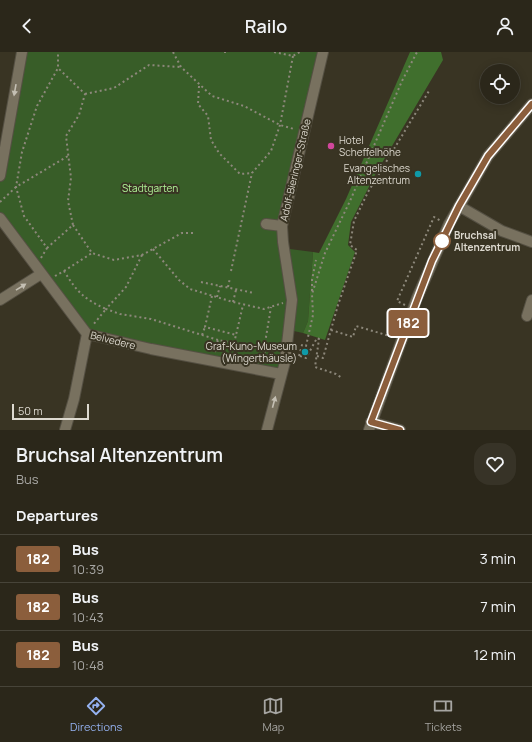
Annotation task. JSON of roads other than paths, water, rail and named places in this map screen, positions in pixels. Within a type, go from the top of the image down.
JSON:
[{"type":"street","points":[[0,176],[22,52]]},
{"type":"street","name":"Adolf-Bieringer-Straße","points":[[267,430],[285,362],[292,300],[282,226],[323,52]]},
{"type":"street","points":[[400,430],[370,426],[397,339],[449,224],[459,206],[488,156],[532,104]]},
{"type":"street","points":[[459,206],[502,231],[532,242]]},
{"type":"street","name":"Belvedere","points":[[0,218],[86,334],[151,349],[213,359],[282,374]]},
{"type":"street","points":[[266,224],[282,226]]},
{"type":"street","points":[[0,300],[41,274]]},
{"type":"street","points":[[527,316],[532,300]]},
{"type":"street","points":[[65,430],[74,399],[86,334]]},
{"type":"place","name":"Hotel Scheffelhöhe","points":[[331,146]]},
{"type":"place","name":"Evangelisches Altenzentrum","points":[[418,174]]},
{"type":"place","name":"Bruchsal Altenzentrum","points":[[442,241]]},
{"type":"place","name":"Graf-Kuno-Museum (Wingerthäusle)","points":[[305,352]]},
{"type":"park label","name":"Stadtgarten","points":[[150,188]]}]
